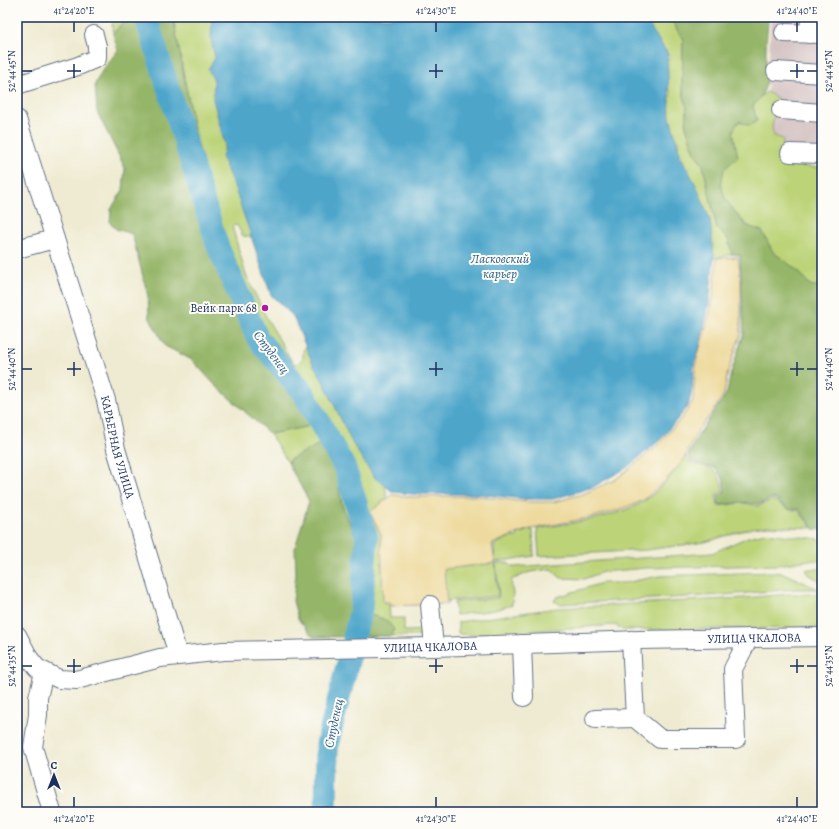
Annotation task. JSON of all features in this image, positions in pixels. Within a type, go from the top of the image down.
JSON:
[{"type":"street","points":[[784,32],[814,28]]},
{"type":"street","points":[[17,84],[78,66],[97,58],[97,46],[94,35]]},
{"type":"street","points":[[776,71],[822,74]]},
{"type":"street","points":[[781,110],[822,113]]},
{"type":"street","name":"КАРЬЕРНАЯ УЛИЦА","points":[[17,119],[106,400],[116,449],[178,655]]},
{"type":"street","points":[[790,153],[822,154]]},
{"type":"street","points":[[17,249],[54,239]]},
{"type":"street","points":[[430,605],[434,647]]},
{"type":"street","name":"УЛИЦА ЧКАЛОВА","points":[[17,635],[29,658],[37,668],[59,679],[76,680],[138,663],[178,655],[251,650],[434,647],[631,640],[822,637]]},
{"type":"street","points":[[594,719],[635,718],[660,739],[736,739],[733,669],[750,638]]},
{"type":"street","points":[[631,640],[635,718]]},
{"type":"street","points":[[522,644],[524,697]]},
{"type":"street","points":[[44,672],[38,698],[38,715],[33,747],[52,812]]},
{"type":"shaded area","points":[[771,17],[822,17],[822,151],[765,147]]},
{"type":"green space","points":[[117,17],[127,17],[113,34],[112,24]]},
{"type":"green space","points":[[127,17],[173,17],[193,125],[205,171],[235,268],[251,305],[282,360],[341,473],[339,481],[340,499],[350,524],[361,538],[375,536],[371,615],[382,618],[390,624],[394,630],[392,636],[313,637],[298,619],[293,601],[296,574],[295,548],[309,501],[289,465],[289,460],[321,443],[310,426],[270,434],[215,385],[192,360],[165,346],[149,317],[148,296],[132,234],[116,229],[110,223],[111,209],[123,190],[125,168],[97,112],[95,84],[102,71],[118,50],[113,34]]},
{"type":"green space","points":[[173,17],[228,17],[260,234],[250,237],[243,236],[237,225],[232,226],[246,275],[266,317],[293,363],[297,364],[303,358],[303,351],[310,341],[384,480],[387,498],[370,512],[381,534],[383,602],[389,602],[390,618],[404,618],[404,631],[427,630],[427,636],[392,636],[394,630],[382,618],[371,616],[375,537],[361,538],[346,516],[339,490],[341,473],[282,360],[251,305],[235,268],[205,171],[193,125]]},
{"type":"green space","points":[[627,17],[670,17],[683,40],[682,87],[687,108],[686,127],[695,153],[703,165],[717,229],[728,239],[732,254],[710,259],[669,147],[679,145],[678,140],[670,141],[667,100],[671,95],[670,90],[666,86],[665,63],[670,58],[666,50],[664,52]]},
{"type":"green space","points":[[670,17],[768,17],[766,44],[766,85],[759,99],[753,106],[757,121],[750,126],[739,121],[733,131],[738,157],[724,169],[721,185],[725,198],[745,225],[762,231],[773,252],[798,271],[810,285],[822,287],[822,530],[814,529],[799,509],[789,509],[773,498],[759,504],[742,502],[719,505],[718,496],[725,492],[723,478],[715,468],[690,461],[688,455],[699,434],[727,393],[731,373],[744,333],[740,255],[732,254],[728,239],[717,229],[703,165],[695,153],[686,127],[687,108],[682,87],[683,40]]},
{"type":"green space","points":[[767,92],[777,98],[772,128],[774,136],[783,139],[782,153],[790,165],[822,168],[822,290],[817,290],[785,270],[759,236],[727,206],[716,179],[736,114]]},
{"type":"green space","points":[[310,426],[321,444],[289,460],[289,464],[270,434]]},
{"type":"green space","points":[[686,456],[688,462],[708,467],[719,476],[723,491],[716,495],[718,506],[743,503],[758,506],[773,500],[790,510],[798,510],[812,528],[768,526],[752,528],[705,542],[647,550],[539,556],[537,529],[607,516],[633,507],[656,492]]},
{"type":"green space","points":[[533,530],[534,556],[495,562],[494,545],[510,537],[517,537],[518,534]]},
{"type":"green space","points":[[765,533],[819,539],[822,541],[822,561],[809,560],[778,565],[646,568],[603,572],[584,579],[561,578],[551,569],[530,572],[511,580],[513,594],[512,605],[495,610],[456,615],[454,602],[498,598],[496,563],[508,563],[513,567],[712,553],[748,537]]},
{"type":"green space","points":[[495,563],[498,596],[446,601],[444,569]]},
{"type":"green space","points":[[822,569],[822,582],[808,574],[806,570]]},
{"type":"green space","points":[[768,572],[783,573],[818,589],[795,589],[723,595],[560,604],[554,601],[557,597],[602,583],[624,583],[659,576]]},
{"type":"green space","points":[[790,594],[822,594],[822,628],[623,630],[615,625],[473,635],[458,634],[458,622],[557,608],[745,598]]},
{"type":"sand","points":[[738,257],[741,280],[741,334],[728,371],[724,394],[714,410],[698,430],[682,462],[665,481],[644,500],[619,510],[593,517],[526,530],[492,544],[495,563],[444,569],[447,604],[390,606],[389,602],[383,602],[381,534],[370,512],[392,495],[413,497],[477,496],[526,502],[554,502],[583,494],[615,480],[656,447],[682,418],[693,401],[696,363],[713,301],[717,258]]},
{"type":"water","name":"Ласковский карьер","points":[[212,17],[644,17],[667,53],[670,117],[681,157],[697,187],[710,220],[714,256],[709,304],[699,349],[694,363],[692,389],[689,403],[660,440],[626,468],[593,487],[553,499],[525,499],[478,494],[413,494],[393,492],[374,477],[352,443],[324,383],[313,364],[293,316],[271,295],[235,189],[222,158],[225,145],[213,99],[214,81],[208,69],[215,58],[211,39]]},
{"type":"waterway","name":"Студенец","points":[[146,17],[218,247],[258,339],[304,394],[345,468],[367,538],[361,609],[354,637]]},
{"type":"waterway","name":"Студенец","points":[[326,812],[327,745],[349,658]]},
{"type":"place","name":"Вейк парк 68","points":[[265,308]]}]
